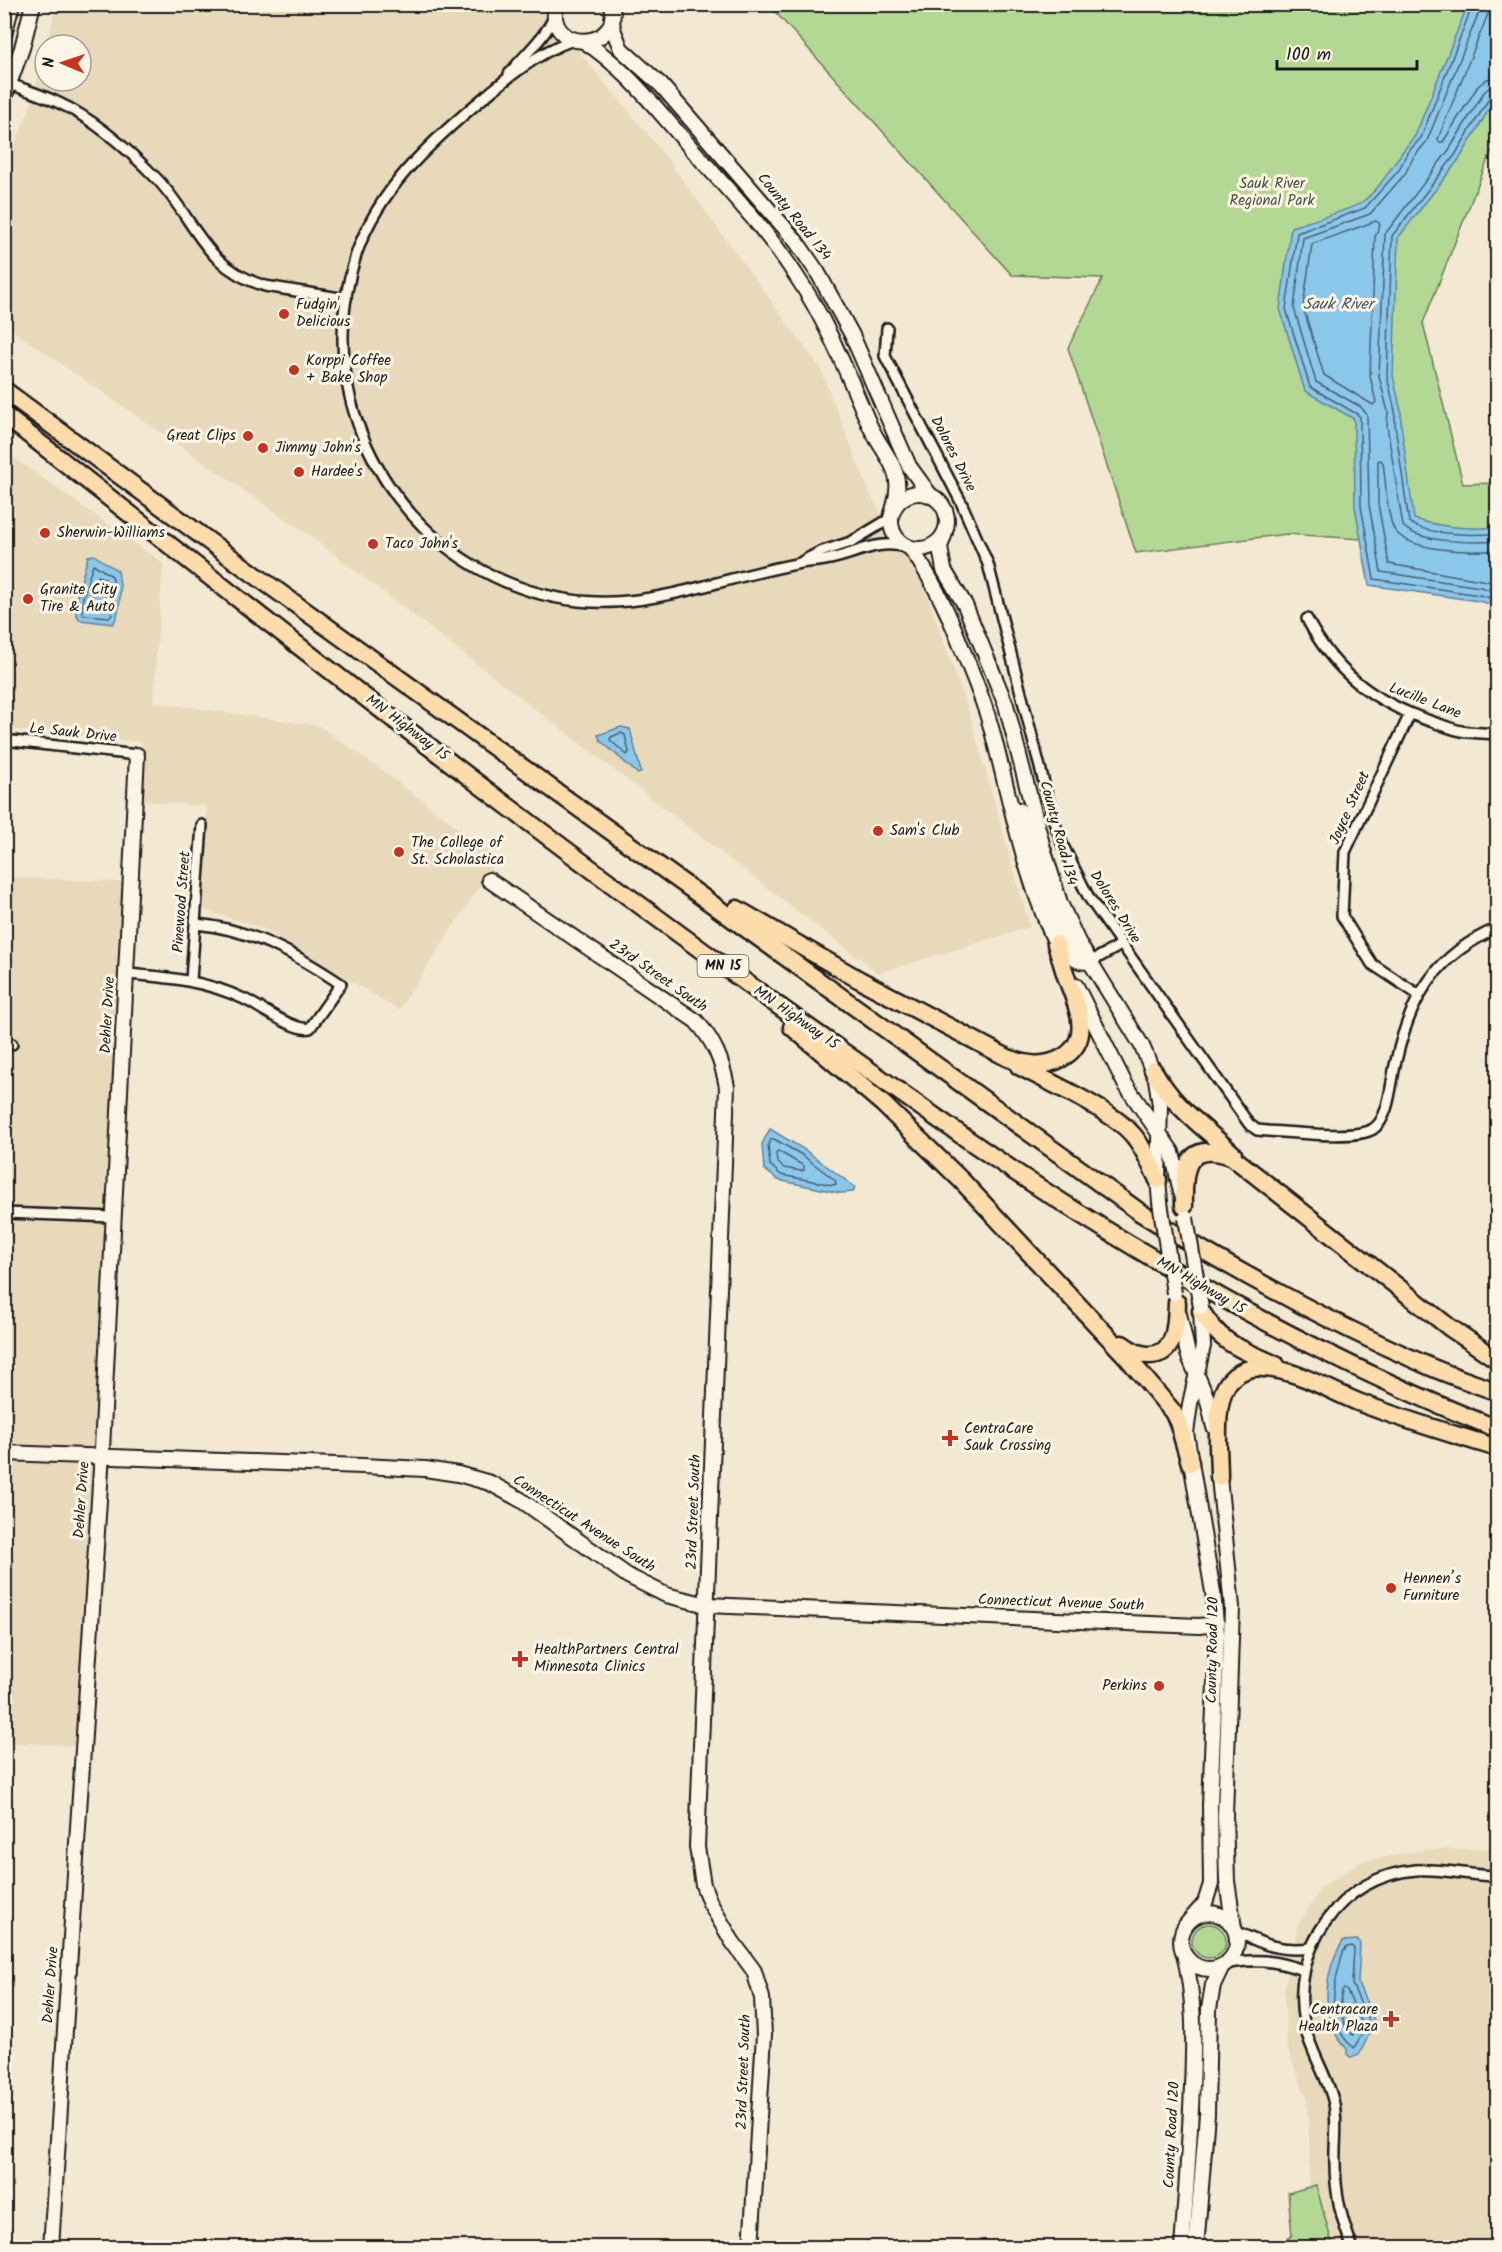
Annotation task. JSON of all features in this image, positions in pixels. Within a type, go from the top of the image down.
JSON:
[{"type":"highway","name":"MN Highway 15","points":[[4,390],[242,566],[1141,1213],[1226,1265],[1311,1311],[1426,1365],[1497,1392]]},
{"type":"highway","name":"MN Highway 15","points":[[8,418],[315,658],[687,941],[1035,1186],[1196,1285],[1299,1340],[1371,1376],[1497,1430]]},
{"type":"highway","points":[[639,850],[803,948],[967,1036],[1123,1126],[1140,1144],[1158,1180]]},
{"type":"highway","points":[[687,941],[912,1130],[1010,1230],[1145,1378],[1173,1412],[1190,1463]]},
{"type":"highway","points":[[967,1036],[1021,1063],[1052,1063],[1066,1055],[1078,1041],[1081,1022],[1080,1011],[1056,944]]},
{"type":"highway","points":[[1153,1070],[1163,1088],[1178,1106],[1241,1161],[1440,1320],[1497,1360]]},
{"type":"highway","points":[[1185,1212],[1185,1172],[1197,1154],[1210,1150],[1241,1161]]},
{"type":"highway","points":[[1093,1320],[1130,1350],[1144,1355],[1158,1354],[1167,1349],[1175,1334],[1175,1298]]},
{"type":"highway","points":[[1201,1309],[1216,1334],[1300,1376],[1359,1402],[1497,1448]]},
{"type":"highway","points":[[1219,1478],[1219,1418],[1221,1399],[1227,1385],[1241,1372],[1254,1368],[1272,1369],[1300,1376]]},
{"type":"street","points":[[4,34],[12,4]]},
{"type":"street","points":[[4,98],[33,4]]},
{"type":"street","points":[[555,11],[557,26],[564,35],[612,60],[643,93],[771,240],[795,274],[828,329],[872,429],[896,473],[898,494],[892,513],[893,535],[908,548]]},
{"type":"street","points":[[504,81],[525,53],[540,40],[555,11]]},
{"type":"street","points":[[612,11],[604,34],[595,40],[555,46],[504,81],[427,147],[402,173],[368,228],[357,253],[346,299],[343,335],[344,368],[360,428],[371,456],[386,483],[427,531],[475,567],[506,582],[542,595],[603,603],[621,603],[658,598],[798,563],[834,559],[872,546],[891,543],[908,548],[927,549],[945,533],[947,515],[937,500],[930,495],[922,493],[906,496],[892,513],[858,539],[820,552],[798,563]]},
{"type":"street","name":"County Road 134","points":[[612,11],[613,29],[621,49],[661,85],[796,241],[818,273],[852,335],[909,466],[930,495]]},
{"type":"street","points":[[10,84],[58,102],[89,121],[132,154],[164,187],[208,250],[237,274],[265,286],[346,299]]},
{"type":"street","name":"Dolores Drive","points":[[887,328],[885,356],[961,502],[988,564],[1053,818],[1063,846],[1089,898],[1121,945],[1241,1113],[1257,1130],[1355,1134],[1365,1133],[1380,1124],[1384,1116],[1403,1032],[1419,995],[1430,977],[1452,954],[1497,928]]},
{"type":"street","name":"County Road 134","points":[[945,533],[940,547],[944,570],[965,605],[1006,705],[1051,876],[1069,925],[1142,1046],[1153,1070],[1159,1091],[1158,1180],[1160,1202]]},
{"type":"street","name":"County Road 134","points":[[908,548],[941,596],[978,688],[1028,874],[1041,912],[1125,1084],[1172,1152],[1185,1212]]},
{"type":"street","name":"Lucille Lane","points":[[1307,619],[1318,642],[1354,681],[1380,700],[1410,714],[1460,731],[1497,734]]},
{"type":"street","name":"Joyce Street","points":[[1410,714],[1345,852],[1342,916],[1372,964],[1419,995]]},
{"type":"street","name":"Le Sauk Drive","points":[[4,740],[137,755]]},
{"type":"street","name":"Dehler Drive","points":[[51,2247],[102,1455],[137,755]]},
{"type":"street","points":[[999,761],[1027,831],[1055,922],[1073,957],[1081,962],[1090,962],[1121,945]]},
{"type":"street","name":"Pinewood Street","points":[[191,980],[202,825]]},
{"type":"street","name":"23rd Street South","points":[[489,880],[696,1020],[709,1035],[724,1069],[727,1087],[698,1811],[699,1866],[710,1904],[732,1941],[754,1971],[762,1998],[764,2036],[752,2247]]},
{"type":"street","points":[[127,974],[191,980],[225,991],[294,1026],[306,1029],[310,1028],[341,984],[264,940],[221,926],[196,924]]},
{"type":"street","name":"County Road 120","points":[[1160,1202],[1175,1298],[1188,1353],[1208,1401],[1214,1424],[1232,1607],[1225,1816],[1227,1881],[1234,1929]]},
{"type":"street","name":"County Road 120","points":[[1185,1212],[1204,1336],[1187,1419],[1187,1443],[1213,1592],[1216,1624],[1210,1805],[1211,1884],[1205,1903],[1191,1919]]},
{"type":"street","points":[[4,1214],[113,1217]]},
{"type":"street","name":"Connecticut Avenue South","points":[[4,1453],[383,1467],[458,1474],[490,1483],[521,1500],[628,1576],[666,1595],[707,1605],[1198,1626],[1216,1624]]},
{"type":"street","points":[[1353,2247],[1345,2230],[1336,2186],[1334,2106],[1329,2087],[1304,2024],[1301,1990],[1303,1970],[1311,1948],[1320,1931],[1343,1902],[1377,1880],[1414,1870],[1497,1876]]},
{"type":"street","points":[[1303,1970],[1257,1959],[1209,1969],[1201,1968],[1194,1965],[1184,1953],[1181,1946],[1182,1931],[1197,1915],[1212,1913],[1226,1919],[1234,1929],[1251,1940],[1276,1948],[1295,1950],[1311,1948]]},
{"type":"street","points":[[1196,2247],[1207,2114],[1209,2009],[1212,1985],[1223,1965],[1234,1953],[1237,1938],[1234,1929]]},
{"type":"street","name":"County Road 120","points":[[1182,2247],[1194,2034],[1191,1992],[1184,1953]]},
{"type":"shaded area","points":[[56,5],[540,5],[656,144],[820,368],[870,494],[924,587],[968,709],[1030,927],[878,973],[309,535],[5,325],[5,167],[34,93],[93,93],[93,33],[50,33]]},
{"type":"shaded area","points":[[4,451],[163,563],[153,702],[319,726],[498,858],[399,1010],[264,929],[201,909],[207,806],[140,801],[142,742],[5,729]]},
{"type":"shaded area","points":[[5,877],[123,882],[101,1449],[5,1445]]},
{"type":"shaded area","points":[[4,1457],[97,1460],[81,1746],[5,1742]]},
{"type":"shaded area","name":"Centracare Health Plaza","points":[[1497,1848],[1497,2247],[1320,2247],[1308,2195],[1310,2154],[1307,2099],[1287,2048],[1284,1990],[1298,1925],[1322,1887],[1360,1862],[1423,1850]]},
{"type":"green space","name":"Sauk River Regional Park","points":[[769,5],[1497,5],[1497,143],[1490,154],[1423,323],[1463,484],[1497,483],[1497,548],[1287,534],[1136,553],[1068,348],[1103,278],[1012,275]]},
{"type":"green space","points":[[1209,1924],[1221,1929],[1226,1941],[1221,1953],[1209,1958],[1197,1953],[1192,1941],[1197,1929]]},
{"type":"green space","points":[[1316,2185],[1333,2247],[1278,2247],[1292,2235],[1288,2193]]},
{"type":"water","name":"Sauk River","points":[[1468,4],[1497,5],[1497,96],[1460,158],[1398,238],[1393,376],[1401,411],[1414,519],[1455,527],[1497,527],[1497,606],[1478,601],[1369,585],[1355,506],[1354,419],[1305,391],[1280,309],[1291,227],[1357,205],[1370,195],[1384,179],[1415,136]]},
{"type":"water","points":[[94,555],[118,571],[120,598],[113,624],[80,620],[76,614],[77,596],[88,556]]},
{"type":"water","points":[[621,727],[630,729],[641,772],[638,774],[601,741],[598,735]]},
{"type":"water","points":[[770,1129],[805,1150],[855,1187],[853,1192],[840,1193],[778,1180],[764,1169],[762,1144]]},
{"type":"water","points":[[1358,1940],[1360,1944],[1358,1983],[1375,2022],[1359,2055],[1351,2058],[1332,2025],[1327,1996],[1331,1967],[1343,1941]]},
{"type":"place","name":"Fudgin' Delicious","points":[[284,314]]},
{"type":"place","name":"Korppi Coffee + Bake Shop","points":[[294,370]]},
{"type":"place","name":"Great Clips","points":[[248,436]]},
{"type":"place","name":"Jimmy John's","points":[[263,448]]},
{"type":"place","name":"Hardee's","points":[[299,472]]},
{"type":"place","name":"Sherwin-Williams","points":[[45,533]]},
{"type":"place","name":"Taco John's","points":[[373,544]]},
{"type":"place","name":"Granite City Tire & Auto","points":[[28,599]]},
{"type":"place","name":"Sam's Club","points":[[878,831]]},
{"type":"place","name":"The College of St. Scholastica","points":[[399,852]]},
{"type":"place","name":"CentraCare Sauk Crossing","points":[[950,1438]]},
{"type":"place","name":"Hennen’s Furniture","points":[[1391,1588]]},
{"type":"place","name":"HealthPartners Central Minnesota Clinics","points":[[520,1659]]},
{"type":"place","name":"Perkins","points":[[1159,1686]]},
{"type":"place","name":"Centracare Health Plaza","points":[[1391,2019]]}]
